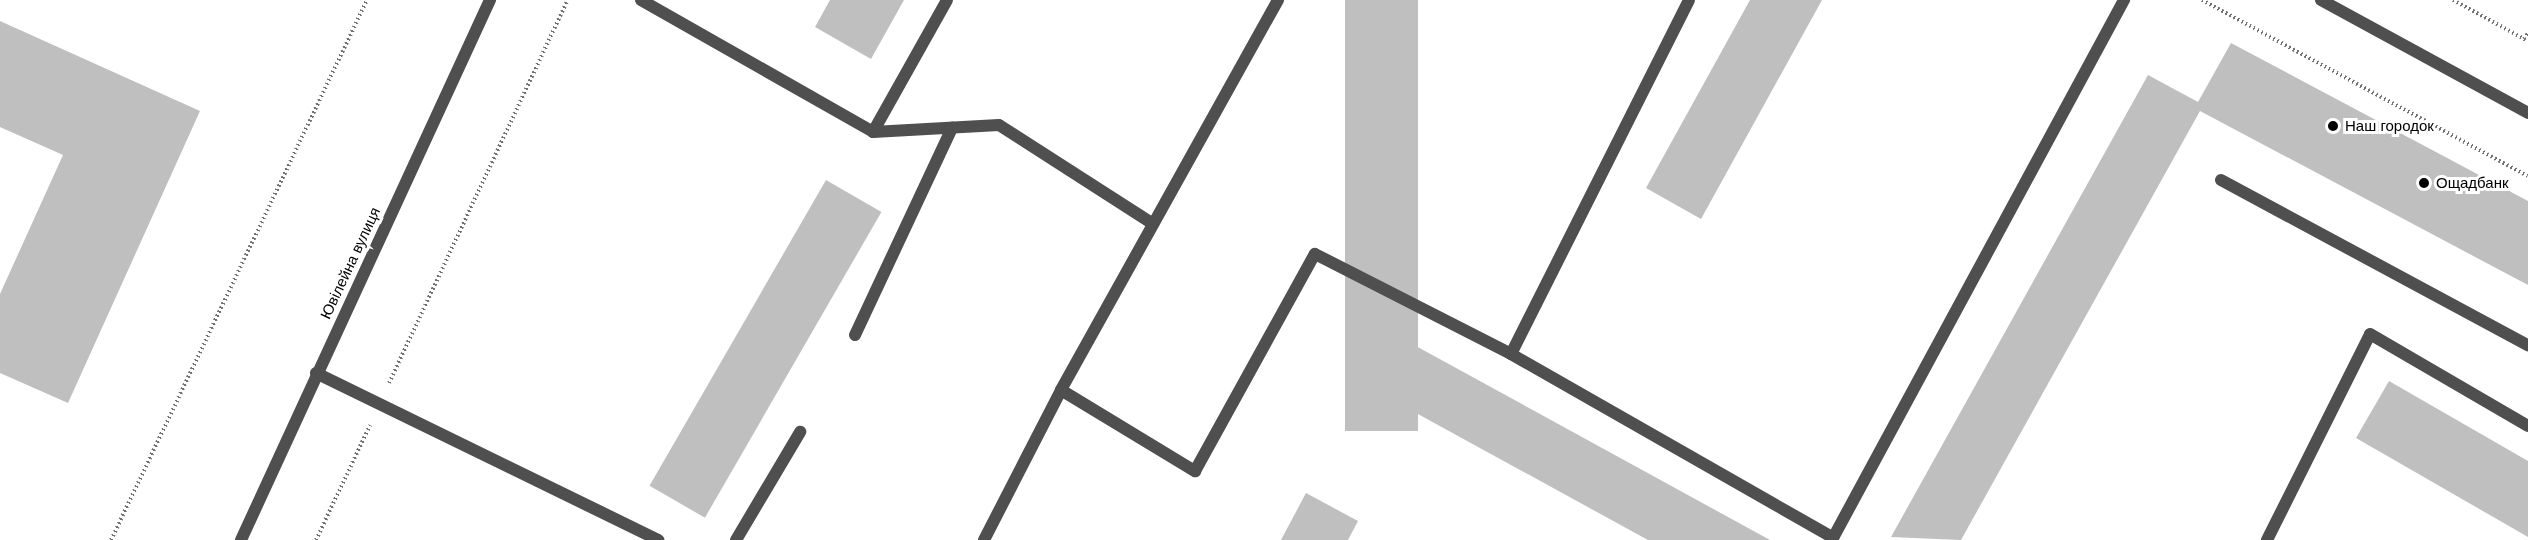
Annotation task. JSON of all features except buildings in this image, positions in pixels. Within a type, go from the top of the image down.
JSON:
[{"type":"street","name":"Ювілейна вулиця","points":[[241,540],[316,373],[490,0]]},
{"type":"street","points":[[641,0],[873,132],[999,125],[1154,224]]},
{"type":"street","points":[[873,132],[947,0]]},
{"type":"street","points":[[984,540],[1062,390],[1278,0]]},
{"type":"street","points":[[1511,354],[1689,0]]},
{"type":"street","points":[[1062,390],[1195,471],[1315,254],[1511,354],[1835,539],[2124,0]]},
{"type":"street","points":[[2322,0],[2528,113]]},
{"type":"street","points":[[855,335],[952,128]]},
{"type":"street","points":[[2221,180],[2528,345]]},
{"type":"street","points":[[2267,540],[2370,334],[2528,426]]},
{"type":"street","points":[[316,373],[658,540]]},
{"type":"street","points":[[736,540],[800,432]]},
{"type":"path","points":[[111,540],[367,0]]},
{"type":"path","points":[[316,540],[568,0]]},
{"type":"path","points":[[2202,0],[2528,176]]},
{"type":"path","points":[[2453,0],[2526,40],[2528,33]]},
{"type":"place","name":"Наш городок","points":[[2333,126]]},
{"type":"place","name":"Ощадбанк","points":[[2424,183]]}]
